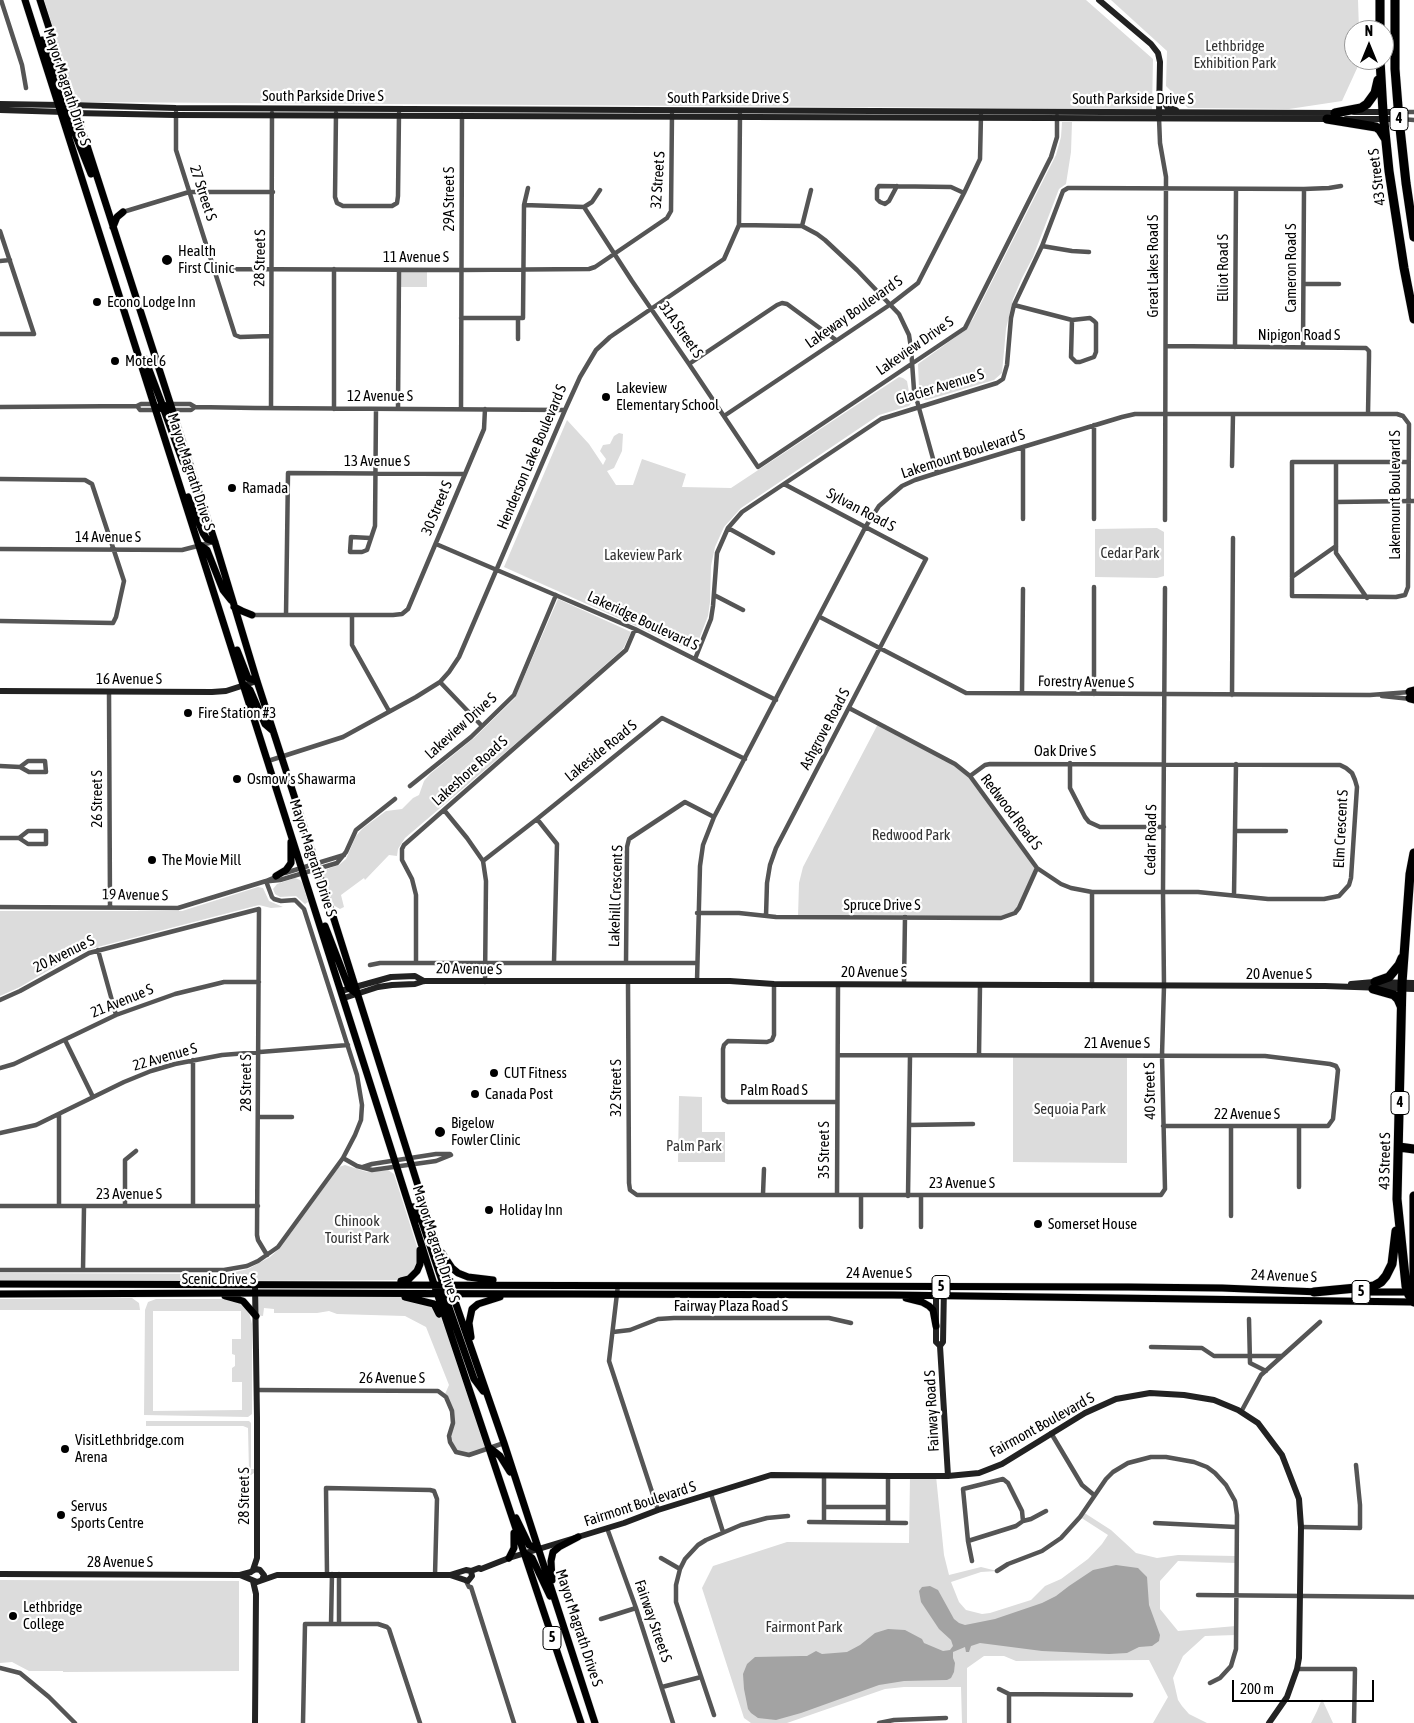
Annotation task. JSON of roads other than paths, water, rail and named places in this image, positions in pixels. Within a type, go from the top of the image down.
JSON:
[{"type":"highway","points":[[1380,0],[1380,20]]},
{"type":"highway","name":"43 Street S","points":[[1395,0],[1395,69],[1406,183],[1414,237]]},
{"type":"highway","points":[[1335,113],[1362,108],[1371,100],[1375,92],[1378,70]]},
{"type":"highway","name":"43 Street S","points":[[1381,70],[1383,115],[1397,224],[1414,319]]},
{"type":"highway","points":[[1327,119],[1376,127],[1386,140]]},
{"type":"highway","name":"43 Street S","points":[[1414,853],[1410,874],[1401,1007],[1398,1199],[1414,1302]]},
{"type":"highway","points":[[1374,985],[1389,977],[1399,965],[1404,953]]},
{"type":"highway","points":[[1374,985],[1394,995],[1401,1007]]},
{"type":"highway","points":[[1399,1147],[1414,1149]]},
{"type":"highway","name":"43 Street S","points":[[1412,1292],[1414,1196]]},
{"type":"highway","points":[[1314,1292],[1374,1286],[1386,1276],[1394,1256],[1398,1199]]},
{"type":"main road","name":"Mayor Magrath Drive S","points":[[25,0],[67,109],[100,186],[163,407],[178,478],[434,1284]]},
{"type":"main road","name":"Mayor Magrath Drive S","points":[[40,0],[67,109],[127,318],[192,473],[317,866],[352,987],[358,994],[424,1205],[445,1284]]},
{"type":"main road","points":[[107,209],[116,213],[123,212]]},
{"type":"main road","points":[[112,227],[123,212]]},
{"type":"main road","points":[[178,478],[191,502],[202,533],[206,539],[214,542]]},
{"type":"main road","points":[[200,545],[207,550],[222,590],[234,605],[252,615],[240,627]]},
{"type":"main road","points":[[228,636],[235,646],[248,678],[257,681]]},
{"type":"main road","points":[[244,685],[250,690],[265,724],[273,731]]},
{"type":"main road","points":[[276,876],[286,870],[291,863],[290,832]]},
{"type":"main road","points":[[315,909],[324,923],[352,987]]},
{"type":"main road","points":[[406,1195],[422,1222],[447,1291],[452,1294]]},
{"type":"main road","points":[[424,1205],[441,1251],[446,1260],[458,1273],[468,1277],[488,1280],[568,1285]]},
{"type":"main road","points":[[378,1284],[409,1279],[420,1264],[420,1251],[411,1218],[410,1206]]},
{"type":"main road","name":"Scenic Drive S","points":[[0,1284],[434,1284]]},
{"type":"main road","points":[[434,1284],[439,1287],[440,1294],[474,1379],[489,1399]]},
{"type":"main road","name":"24 Avenue S","points":[[434,1284],[1222,1288],[1314,1292],[1412,1292]]},
{"type":"main road","points":[[213,1293],[241,1300],[256,1316]]},
{"type":"main road","name":"Scenic Drive S","points":[[0,1296],[213,1293],[440,1294]]},
{"type":"main road","points":[[355,1294],[410,1298],[434,1304],[458,1358]]},
{"type":"main road","name":"Mayor Magrath Drive S","points":[[440,1294],[458,1358],[490,1448],[581,1723]]},
{"type":"main road","name":"24 Avenue S","points":[[440,1294],[936,1295],[1414,1302]]},
{"type":"main road","name":"Mayor Magrath Drive S","points":[[452,1294],[504,1443],[595,1723]]},
{"type":"main road","points":[[473,1354],[468,1323],[472,1309],[478,1304],[508,1294]]},
{"type":"main road","points":[[893,1295],[922,1302],[929,1306],[933,1310],[936,1326]]},
{"type":"main road","points":[[490,1448],[500,1456],[517,1483]]},
{"type":"main road","points":[[503,1488],[529,1545],[538,1549]]},
{"type":"main road","points":[[509,1558],[515,1541],[510,1510]]},
{"type":"main road","points":[[553,1592],[552,1554],[559,1546],[578,1537]]},
{"type":"main road","points":[[524,1554],[532,1558],[562,1621]]},
{"type":"street","points":[[1,0],[22,65],[26,88]]},
{"type":"street","points":[[1099,0],[1155,48],[1158,53],[1160,62],[1159,115]]},
{"type":"street","points":[[1159,93],[1167,107],[1182,112]]},
{"type":"street","points":[[0,104],[67,109]]},
{"type":"street","points":[[0,110],[67,109]]},
{"type":"street","name":"South Parkside Drive S","points":[[67,109],[176,112],[1159,115],[1327,119],[1383,115]]},
{"type":"street","name":"27 Street S","points":[[176,112],[176,150],[235,335],[271,336]]},
{"type":"street","name":"28 Street S","points":[[271,408],[272,112]]},
{"type":"street","points":[[336,112],[335,197],[337,203],[343,206],[392,206],[397,203],[398,196],[399,112]]},
{"type":"street","name":"South Parkside Drive S","points":[[1159,115],[1182,112],[1399,115]]},
{"type":"street","points":[[1399,115],[1414,112]]},
{"type":"street","name":"29A Street S","points":[[461,409],[462,113]]},
{"type":"street","name":"32 Street S","points":[[614,254],[667,218],[671,211],[672,113]]},
{"type":"street","name":"Henderson Lake Boulevard S","points":[[268,761],[343,737],[440,682],[459,657],[565,410],[596,350],[610,337],[724,259],[739,225],[740,113]]},
{"type":"street","name":"Lakeway Boulevard S","points":[[724,416],[891,304],[918,282],[980,159],[981,115]]},
{"type":"street","name":"Lakeview Drive S","points":[[758,467],[965,328],[1052,157],[1057,137],[1057,115]]},
{"type":"street","name":"Great Lakes Road S","points":[[1159,115],[1160,143],[1166,168],[1165,520]]},
{"type":"street","points":[[1399,115],[1414,120]]},
{"type":"street","points":[[897,186],[886,204],[880,202],[877,198],[879,186],[897,186],[951,187],[964,193]]},
{"type":"street","name":"Glacier Avenue S","points":[[695,658],[711,619],[717,553],[728,528],[742,512],[881,419],[997,383],[1003,378],[1007,365],[1014,305],[1042,246],[1063,191],[1068,188],[1304,189],[1341,186]]},
{"type":"street","points":[[461,318],[523,318],[524,205],[528,188]]},
{"type":"street","name":"Elliot Road S","points":[[1235,347],[1236,189]]},
{"type":"street","name":"Cameron Road S","points":[[1303,347],[1304,189]]},
{"type":"street","points":[[524,205],[584,207],[592,202],[600,190]]},
{"type":"street","points":[[802,226],[810,190]]},
{"type":"street","points":[[123,212],[189,192],[273,192]]},
{"type":"street","name":"31A Street S","points":[[584,207],[758,467]]},
{"type":"street","points":[[739,225],[802,226],[825,240],[891,304],[904,324],[911,348],[913,381],[918,406],[937,473]]},
{"type":"street","points":[[0,231],[34,334],[0,334]]},
{"type":"street","points":[[1042,246],[1090,252]]},
{"type":"street","name":"11 Avenue S","points":[[214,269],[589,269],[614,254]]},
{"type":"street","points":[[0,260],[10,260]]},
{"type":"street","points":[[334,269],[334,408]]},
{"type":"street","points":[[398,270],[398,409]]},
{"type":"street","points":[[1304,284],[1339,284]]},
{"type":"street","points":[[690,364],[777,304],[782,303],[836,340]]},
{"type":"street","points":[[1014,305],[1072,320],[1090,318],[1096,323],[1096,352],[1094,357],[1080,362],[1073,360],[1071,353],[1072,320]]},
{"type":"street","points":[[518,318],[518,338]]},
{"type":"street","name":"Nipigon Road S","points":[[1166,346],[1366,348],[1369,351],[1368,414]]},
{"type":"street","name":"12 Avenue S","points":[[0,407],[137,406],[140,410],[190,404],[194,407],[565,410]]},
{"type":"street","points":[[370,538],[351,538],[350,552],[364,552],[369,546],[375,526],[376,409]]},
{"type":"street","name":"30 Street S","points":[[352,615],[402,614],[408,609],[484,429],[485,409]]},
{"type":"street","name":"Lakemount Boulevard S","points":[[697,981],[697,914],[700,866],[703,845],[714,817],[866,526],[879,506],[902,486],[937,473],[1135,414],[1397,414],[1403,416],[1409,424],[1408,587],[1405,595],[1367,598]]},
{"type":"street","points":[[1232,466],[1233,414]]},
{"type":"street","points":[[1094,426],[1094,519]]},
{"type":"street","points":[[1023,447],[1023,519]]},
{"type":"street","points":[[1367,598],[1292,596],[1292,462],[1408,462]]},
{"type":"street","points":[[1336,462],[1336,553],[1367,598]]},
{"type":"street","name":"13 Avenue S","points":[[286,615],[288,473],[465,474]]},
{"type":"street","points":[[0,479],[84,480],[92,484],[124,581],[113,623],[0,621]]},
{"type":"street","name":"Sylvan Road S","points":[[784,484],[866,526],[926,560]]},
{"type":"street","points":[[1336,502],[1414,500]]},
{"type":"street","points":[[728,528],[773,553]]},
{"type":"street","points":[[1232,695],[1233,538]]},
{"type":"street","name":"14 Avenue S","points":[[0,549],[182,550],[214,542]]},
{"type":"street","points":[[436,544],[497,570]]},
{"type":"street","points":[[1292,578],[1336,546]]},
{"type":"street","name":"Ashgrove Road S","points":[[766,916],[768,874],[776,848],[926,560]]},
{"type":"street","name":"Lakeridge Boulevard S","points":[[497,570],[636,629],[776,700]]},
{"type":"street","points":[[1094,587],[1094,694]]},
{"type":"street","name":"Cedar Road S","points":[[1164,986],[1165,588]]},
{"type":"street","points":[[1022,693],[1023,589]]},
{"type":"street","name":"Lakeview Drive S","points":[[410,786],[482,726],[514,695],[556,595]]},
{"type":"street","points":[[714,595],[743,610]]},
{"type":"street","points":[[252,615],[352,615],[352,645],[389,711]]},
{"type":"street","name":"Forestry Avenue S","points":[[820,617],[966,693],[1413,695]]},
{"type":"street","name":"Lakeshore Road S","points":[[416,963],[416,895],[412,879],[402,860],[402,848],[626,650],[636,629]]},
{"type":"street","name":"16 Avenue S","points":[[0,691],[212,692],[257,681]]},
{"type":"street","points":[[440,682],[482,726]]},
{"type":"street","name":"26 Street S","points":[[109,692],[110,907]]},
{"type":"street","name":"Redwood Road S","points":[[849,708],[955,764],[970,776],[1037,868],[1061,884],[1092,892],[1163,892]]},
{"type":"street","name":"Lakeside Road S","points":[[483,861],[662,718],[745,759]]},
{"type":"street","points":[[0,766],[20,767],[29,772],[46,772],[46,761],[28,761],[20,767]]},
{"type":"street","points":[[1070,763],[1070,788],[1089,822],[1100,827],[1164,827]]},
{"type":"street","name":"Oak Drive S","points":[[970,776],[990,764],[1165,763]]},
{"type":"street","name":"Elm Crescent S","points":[[1163,892],[1198,892],[1268,899],[1324,899],[1339,896],[1349,885],[1351,878],[1356,787],[1352,773],[1340,765],[1165,763]]},
{"type":"street","points":[[1234,895],[1236,764]]},
{"type":"street","points":[[317,866],[337,863],[344,855],[356,830],[395,799]]},
{"type":"street","name":"Lakehill Crescent S","points":[[626,963],[627,847],[629,839],[685,802],[714,817]]},
{"type":"street","points":[[444,810],[468,838],[483,861],[486,881],[485,982]]},
{"type":"street","points":[[537,819],[557,844],[554,962]]},
{"type":"street","points":[[0,838],[19,838],[28,844],[46,844],[46,831],[28,831],[19,838]]},
{"type":"street","points":[[1235,831],[1286,831]]},
{"type":"street","name":"19 Avenue S","points":[[0,907],[178,908],[266,881],[276,876],[317,866]]},
{"type":"street","name":"Spruce Drive S","points":[[697,914],[739,913],[766,916],[904,917],[1008,916],[1015,913],[1019,908],[1037,868]]},
{"type":"street","name":"19 Avenue S","points":[[266,881],[280,880],[303,870]]},
{"type":"street","name":"Mayor Magrath Drive S","points":[[266,881],[274,899],[281,901],[295,900],[304,909],[348,1045],[362,1105],[361,1120],[343,1158],[278,1247],[267,1255]]},
{"type":"street","points":[[1092,892],[1092,986]]},
{"type":"street","name":"28 Street S","points":[[259,909],[258,1240],[267,1255]]},
{"type":"street","name":"20 Avenue S","points":[[0,1000],[20,991],[80,957],[98,950],[259,909]]},
{"type":"street","points":[[904,917],[904,984]]},
{"type":"street","points":[[98,950],[116,1015]]},
{"type":"street","name":"20 Avenue S","points":[[370,964],[697,963]]},
{"type":"street","name":"20 Avenue S","points":[[342,994],[352,987],[391,977],[415,976],[424,981]]},
{"type":"street","name":"20 Avenue S","points":[[342,994],[358,994],[385,986],[415,984],[424,981],[730,981],[838,985],[1374,985],[1402,986],[1414,989]]},
{"type":"street","name":"21 Avenue S","points":[[0,1068],[14,1064],[116,1015],[200,987],[224,982],[259,982]]},
{"type":"street","name":"32 Street S","points":[[628,982],[629,1183],[633,1193]]},
{"type":"street","name":"20 Avenue S","points":[[1402,986],[1414,983]]},
{"type":"street","name":"Palm Road S","points":[[774,984],[774,1035],[772,1040],[767,1042],[728,1041],[724,1045],[724,1100],[728,1102],[836,1102]]},
{"type":"street","name":"35 Street S","points":[[837,1195],[838,985]]},
{"type":"street","points":[[979,1055],[980,985]]},
{"type":"street","name":"40 Street S","points":[[1161,1195],[1165,1189],[1162,1055],[1164,986]]},
{"type":"street","points":[[65,1040],[93,1097]]},
{"type":"street","name":"22 Avenue S","points":[[0,1133],[36,1125],[151,1071],[193,1060],[222,1055],[348,1045]]},
{"type":"street","name":"21 Avenue S","points":[[838,1055],[1265,1056],[1330,1064],[1336,1066],[1338,1073],[1333,1119],[1330,1124]]},
{"type":"street","points":[[908,1196],[910,1056]]},
{"type":"street","points":[[193,1060],[193,1206]]},
{"type":"street","points":[[59,1114],[59,1206]]},
{"type":"street","points":[[258,1117],[292,1117]]},
{"type":"street","points":[[909,1125],[973,1124]]},
{"type":"street","name":"22 Avenue S","points":[[1163,1126],[1325,1127],[1330,1124]]},
{"type":"street","points":[[1231,1126],[1232,1216]]},
{"type":"street","points":[[1299,1126],[1299,1186]]},
{"type":"street","points":[[125,1206],[125,1160],[136,1150]]},
{"type":"street","points":[[343,1158],[362,1167],[372,1164],[396,1164],[436,1160],[451,1154],[436,1154],[410,1162]]},
{"type":"street","points":[[763,1194],[764,1169]]},
{"type":"street","name":"23 Avenue S","points":[[633,1193],[641,1195],[1161,1195]]},
{"type":"street","points":[[861,1195],[861,1227]]},
{"type":"street","points":[[920,1196],[921,1227]]},
{"type":"street","name":"23 Avenue S","points":[[0,1206],[258,1206]]},
{"type":"street","points":[[84,1207],[84,1270]]},
{"type":"street","name":"Scenic Drive S","points":[[0,1270],[224,1270],[247,1266],[267,1255]]},
{"type":"street","name":"28 Street S","points":[[255,1284],[257,1558]]},
{"type":"street","points":[[618,1285],[609,1360],[658,1510]]},
{"type":"street","name":"Fairway Road S","points":[[944,1286],[943,1342],[940,1346],[948,1476]]},
{"type":"street","name":"Fairway Road S","points":[[936,1287],[936,1342],[940,1346]]},
{"type":"street","name":"Fairway Plaza Road S","points":[[613,1332],[630,1330],[658,1319],[674,1318],[829,1318],[851,1323]]},
{"type":"street","points":[[1249,1319],[1250,1363],[1266,1371]]},
{"type":"street","points":[[1241,1412],[1254,1385],[1266,1371],[1320,1322]]},
{"type":"street","points":[[1151,1348],[1202,1348],[1214,1356],[1282,1356]]},
{"type":"street","name":"26 Avenue S","points":[[257,1390],[438,1391],[448,1401],[454,1417],[449,1436],[453,1448],[462,1455],[469,1455],[504,1443]]},
{"type":"street","name":"Fairmont Boulevard S","points":[[524,1554],[770,1475],[948,1476],[979,1473],[1002,1464],[1085,1412],[1116,1399],[1150,1393],[1184,1395],[1214,1400],[1241,1412],[1258,1423],[1282,1455],[1299,1499],[1301,1527],[1300,1648],[1297,1669],[1282,1706],[1269,1723]]},
{"type":"street","points":[[1051,1433],[1082,1485],[1094,1496]]},
{"type":"street","points":[[997,1571],[1008,1564],[1042,1551],[1056,1541],[1076,1522],[1113,1472],[1128,1463],[1151,1457],[1182,1459],[1207,1467],[1222,1479],[1235,1501],[1236,1527],[1236,1649],[1231,1666],[1226,1673],[1210,1684]]},
{"type":"street","points":[[1301,1527],[1360,1528],[1356,1465]]},
{"type":"street","points":[[979,1473],[983,1484]]},
{"type":"street","points":[[824,1476],[824,1522]]},
{"type":"street","points":[[888,1476],[888,1523]]},
{"type":"street","points":[[972,1561],[963,1489],[1003,1479],[1008,1483],[1022,1511],[1023,1521]]},
{"type":"street","points":[[339,1624],[326,1488],[434,1491],[437,1499],[435,1575]]},
{"type":"street","points":[[711,1494],[723,1532]]},
{"type":"street","points":[[824,1507],[888,1507]]},
{"type":"street","points":[[968,1541],[1016,1526],[1046,1510]]},
{"type":"street","points":[[714,1715],[676,1602],[676,1585],[680,1569],[685,1559],[698,1545],[723,1532],[766,1518],[788,1516]]},
{"type":"street","points":[[809,1522],[906,1523]]},
{"type":"street","points":[[1155,1523],[1236,1527]]},
{"type":"street","name":"Fairway Street S","points":[[607,1528],[636,1608],[673,1723]]},
{"type":"street","points":[[255,1577],[333,1574],[468,1576],[478,1568],[482,1569],[524,1554]]},
{"type":"street","points":[[255,1577],[264,1575],[257,1558]]},
{"type":"street","points":[[255,1723],[255,1577],[257,1558]]},
{"type":"street","points":[[661,1558],[680,1569]]},
{"type":"street","points":[[255,1577],[256,1569],[277,1575]]},
{"type":"street","name":"28 Avenue S","points":[[0,1574],[240,1575],[255,1577]]},
{"type":"street","points":[[331,1624],[333,1574]]},
{"type":"street","points":[[468,1576],[468,1587],[471,1587],[514,1723]]},
{"type":"street","points":[[1198,1595],[1414,1597]]},
{"type":"street","points":[[601,1619],[636,1608]]},
{"type":"street","points":[[303,1723],[305,1624],[378,1624],[385,1626],[389,1630],[420,1723]]},
{"type":"street","points":[[0,1668],[20,1673],[49,1697],[75,1723]]},
{"type":"street","points":[[1297,1669],[1355,1669],[1354,1723]]},
{"type":"street","points":[[662,1687],[701,1677]]},
{"type":"street","points":[[999,1689],[1009,1694],[1131,1695]]},
{"type":"street","points":[[1009,1694],[1009,1723]]},
{"type":"street","points":[[878,1723],[894,1720],[946,1718]]},
{"type":"place","name":"Health First Clinic","points":[[167,260]]},
{"type":"place","name":"Econo Lodge Inn","points":[[97,302]]},
{"type":"place","name":"Motel 6","points":[[115,361]]},
{"type":"place","name":"Lakeview Elementary School","points":[[606,397]]},
{"type":"place","name":"Ramada","points":[[232,488]]},
{"type":"place","name":"Fire Station #3","points":[[188,713]]},
{"type":"place","name":"Osmow's Shawarma","points":[[237,779]]},
{"type":"place","name":"The Movie Mill","points":[[152,860]]},
{"type":"place","name":"CUT Fitness","points":[[494,1073]]},
{"type":"place","name":"Canada Post","points":[[475,1094]]},
{"type":"place","name":"Bigelow Fowler Clinic","points":[[440,1132]]},
{"type":"place","name":"Holiday Inn","points":[[489,1210]]},
{"type":"place","name":"Somerset House","points":[[1038,1224]]},
{"type":"place","name":"VisitLethbridge.com Arena","points":[[65,1449]]},
{"type":"place","name":"Servus Sports Centre","points":[[61,1515]]},
{"type":"place","name":"Lethbridge College","points":[[13,1616]]},
{"type":"park label","name":"Lethbridge Exhibition Park","points":[[1235,54]]},
{"type":"park label","name":"Cedar Park","points":[[1130,553]]},
{"type":"park label","name":"Lakeview Park","points":[[643,555]]},
{"type":"park label","name":"Redwood Park","points":[[911,835]]},
{"type":"park label","name":"Sequoia Park","points":[[1070,1109]]},
{"type":"park label","name":"Palm Park","points":[[694,1146]]},
{"type":"park label","name":"Chinook Tourist Park","points":[[357,1230]]},
{"type":"park label","name":"Fairmont Park","points":[[804,1627]]}]
